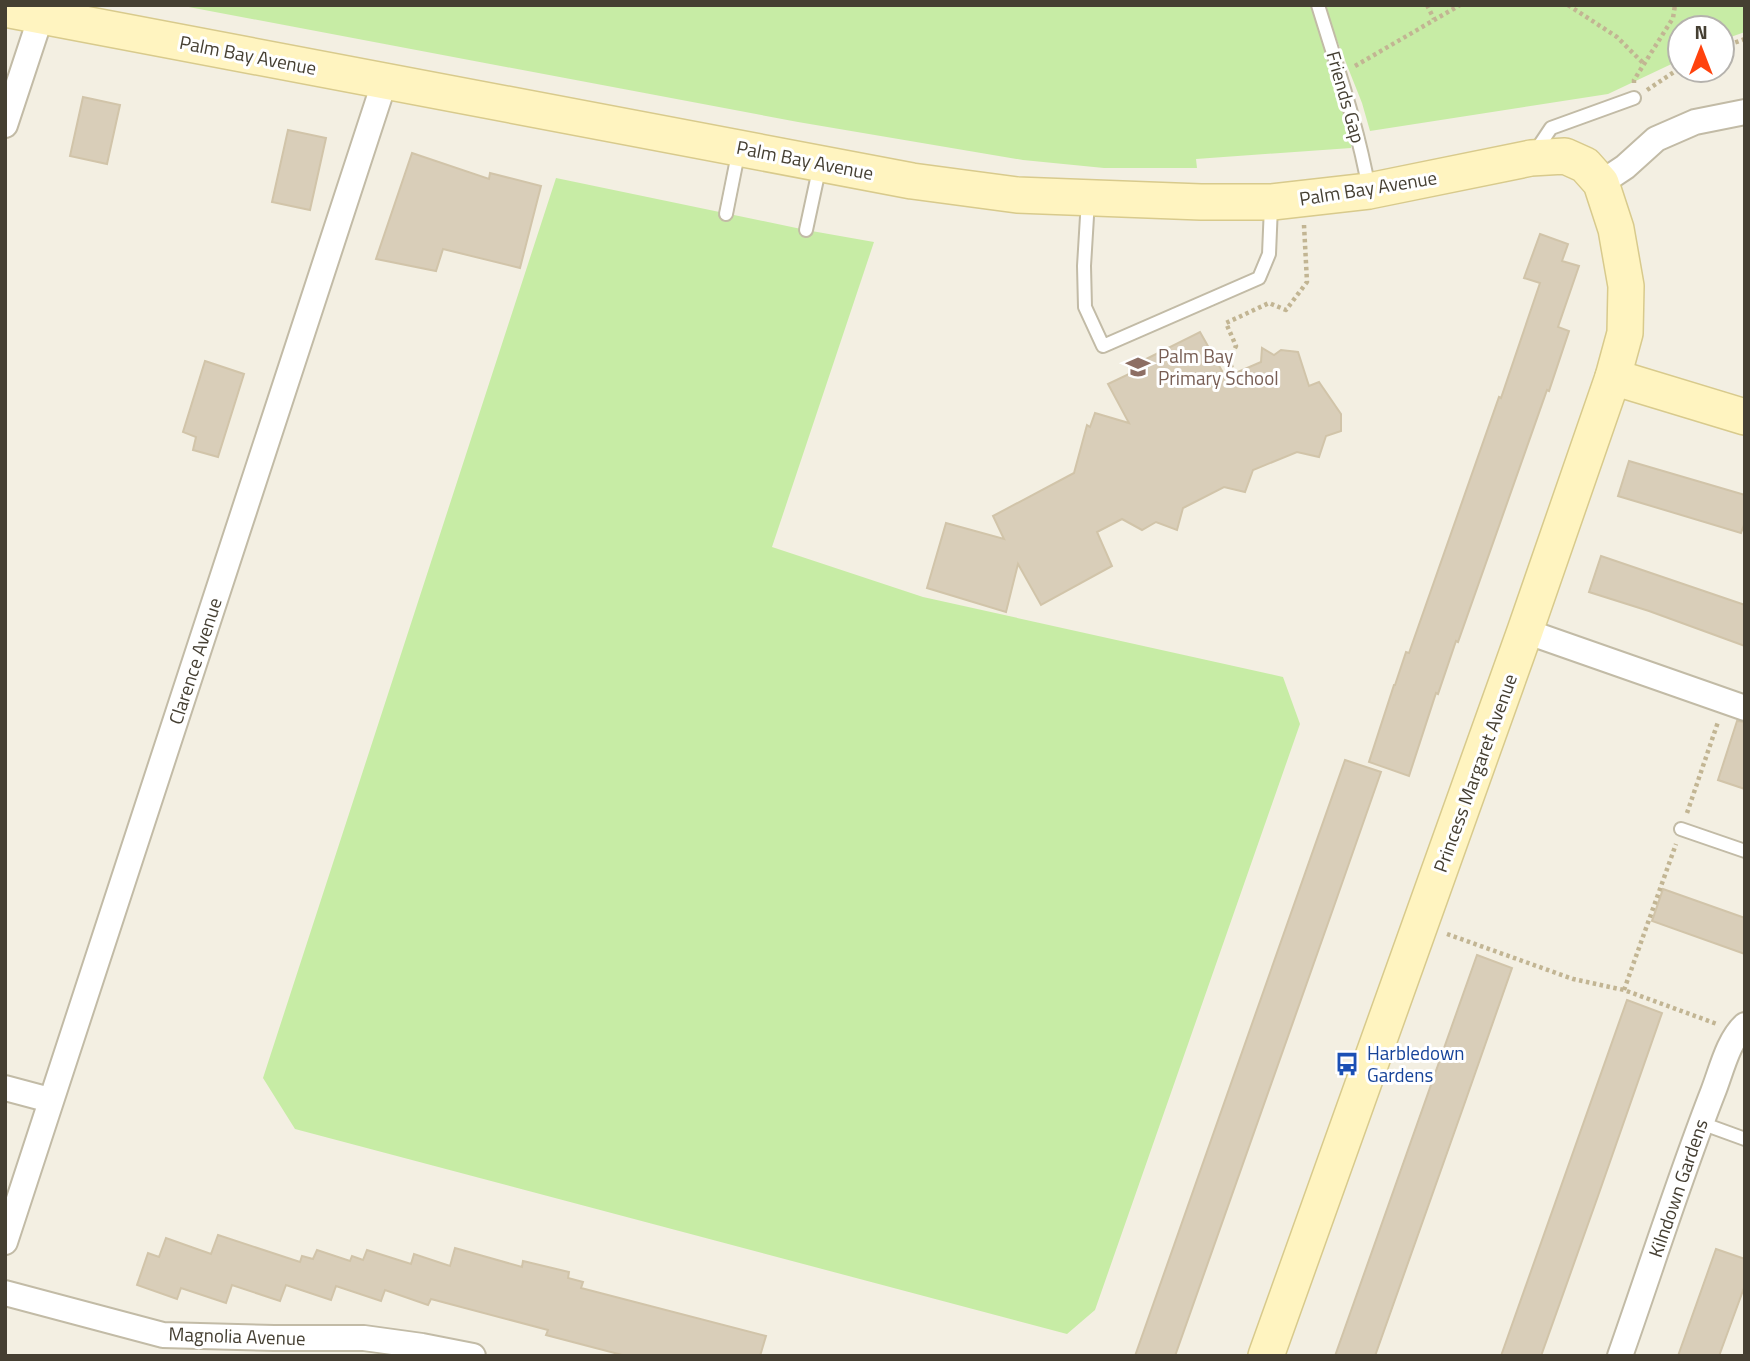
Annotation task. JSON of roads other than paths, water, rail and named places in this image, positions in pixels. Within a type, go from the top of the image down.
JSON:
[{"type":"main road","name":"Palm Bay Avenue","points":[[5,9],[912,181],[1017,195],[1272,202],[1369,191],[1531,158],[1564,156],[1585,165],[1601,183]]},
{"type":"main road","name":"Princess Margaret Avenue","points":[[1266,1356],[1613,377],[1625,333],[1626,286],[1616,229],[1601,183]]},
{"type":"main road","points":[[1613,377],[1745,417]]},
{"type":"street","points":[[5,125],[41,16]]},
{"type":"street","name":"Clarence Avenue","points":[[5,1242],[385,80]]},
{"type":"street","points":[[1601,183],[1625,167],[1656,139],[1695,122],[1745,112]]},
{"type":"street","points":[[1525,631],[1745,708]]},
{"type":"street","name":"Kilndown Gardens","points":[[1620,1356],[1701,1123],[1731,1045],[1741,1028]]},
{"type":"street","points":[[5,1088],[50,1100]]},
{"type":"street","name":"Magnolia Avenue","points":[[5,1293],[163,1335],[273,1347],[364,1338],[474,1356]]},
{"type":"lane","name":"Friends Gap","points":[[1318,5],[1362,150],[1369,191]]},
{"type":"lane","points":[[1531,158],[1551,128],[1634,98]]},
{"type":"lane","points":[[726,214],[740,148]]},
{"type":"lane","points":[[806,230],[820,163]]},
{"type":"lane","points":[[1088,198],[1084,266],[1085,307],[1103,346],[1259,278],[1269,254],[1272,202]]},
{"type":"lane","points":[[1681,829],[1745,852]]},
{"type":"lane","points":[[1701,1123],[1745,1139]]},
{"type":"place","name":"Palm Bay Primary School","points":[[1138,367]]},
{"type":"place","name":"Harbledown Gardens","points":[[1347,1064]]}]
